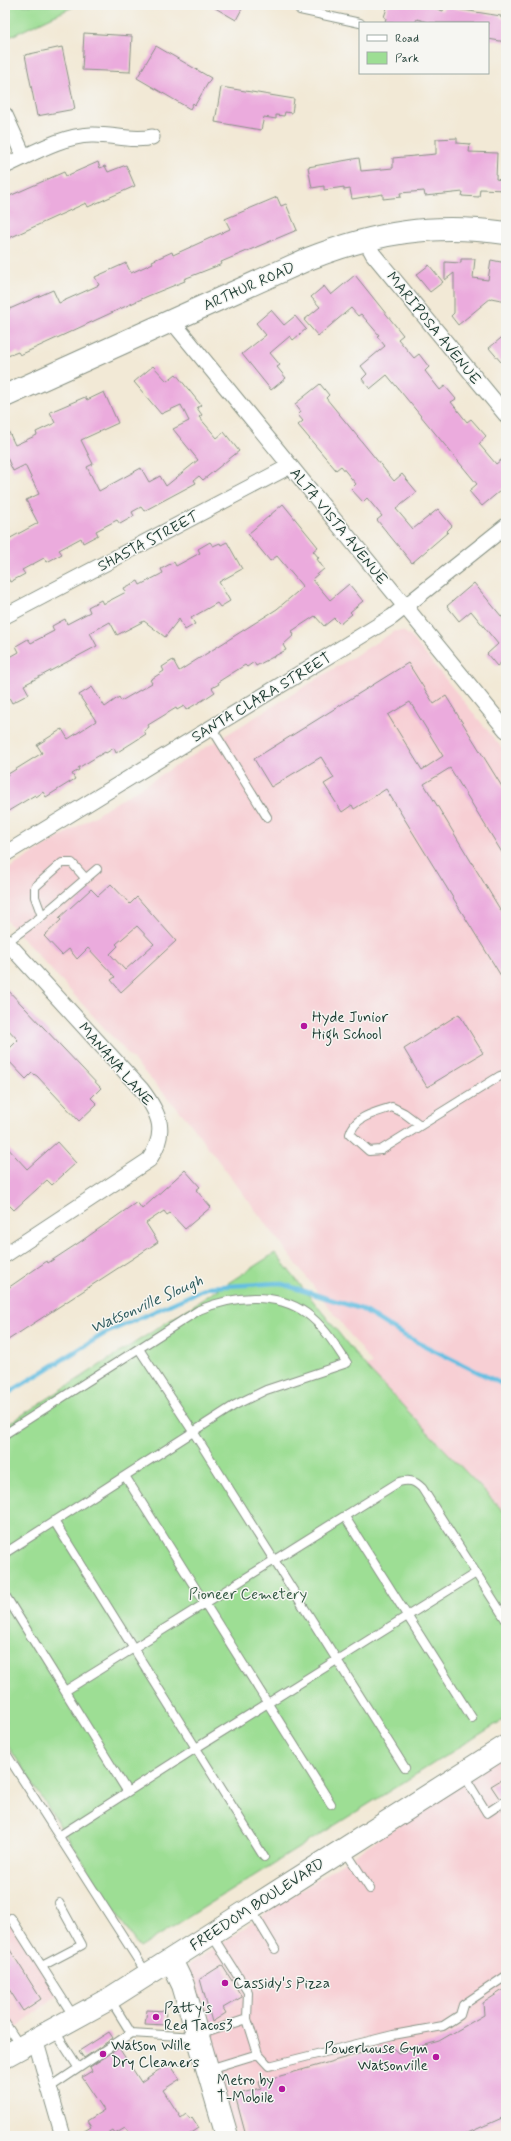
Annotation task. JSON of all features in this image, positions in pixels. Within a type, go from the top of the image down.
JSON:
[{"type":"street","points":[[5,115],[24,157]]},
{"type":"street","points":[[5,166],[76,136],[102,135],[141,139],[152,137]]},
{"type":"street","name":"ARTHUR ROAD","points":[[5,396],[308,260],[365,239],[402,232],[438,229],[474,229],[506,233]]},
{"type":"street","name":"MARIPOSA AVENUE","points":[[365,239],[373,254],[506,415]]},
{"type":"street","name":"ALTA VISTA AVENUE","points":[[172,321],[506,730]]},
{"type":"street","name":"SHASTA STREET","points":[[5,616],[290,466]]},
{"type":"street","name":"SANTA CLARA STREET","points":[[5,854],[406,607],[506,526]]},
{"type":"street","name":"MANANA LANE","points":[[6,941],[141,1089],[155,1110],[160,1122],[160,1136],[156,1149],[149,1160],[7,1249]]},
{"type":"street","name":"FREEDOM BOULEVARD","points":[[20,2048],[75,2018],[171,1960],[506,1746]]},
{"type":"street","points":[[171,1960],[183,1985],[227,2136]]},
{"type":"street","points":[[20,2048],[49,2088],[63,2136]]},
{"type":"lane","points":[[301,5],[300,10],[359,23]]},
{"type":"lane","points":[[211,727],[267,816]]},
{"type":"lane","points":[[42,916],[35,897],[36,887],[62,863],[72,863],[86,879]]},
{"type":"lane","points":[[6,941],[42,916],[97,869]]},
{"type":"lane","points":[[420,1125],[404,1113],[392,1107],[360,1119],[352,1127],[350,1134],[369,1151],[381,1150],[500,1076],[506,1074]]},
{"type":"lane","points":[[5,1434],[199,1310],[214,1304],[257,1298],[285,1303],[306,1313],[329,1336],[346,1363],[252,1396],[235,1405],[194,1433],[5,1553]]},
{"type":"lane","points":[[139,1349],[194,1433],[405,1768]]},
{"type":"lane","points":[[125,1476],[331,1804]]},
{"type":"lane","points":[[65,1691],[345,1518],[399,1482],[412,1481],[422,1488],[506,1620]]},
{"type":"lane","points":[[345,1518],[472,1718]]},
{"type":"lane","points":[[54,1521],[264,1857]]},
{"type":"lane","points":[[59,1836],[196,1748],[476,1573]]},
{"type":"lane","points":[[5,1595],[128,1791]]},
{"type":"lane","points":[[5,1752],[148,1974]]},
{"type":"lane","points":[[463,1773],[487,1813],[502,1803]]},
{"type":"lane","points":[[344,1849],[370,1889]]},
{"type":"lane","points":[[42,1966],[82,1945],[59,1903]]},
{"type":"lane","points":[[251,1908],[275,1949]]},
{"type":"lane","points":[[11,1918],[75,2018]]},
{"type":"lane","points":[[210,1934],[248,1992],[247,2019],[258,2054],[269,2066],[386,2036],[443,2026],[460,2015],[463,2005],[506,1976]]},
{"type":"lane","points":[[109,1998],[131,2033]]},
{"type":"lane","points":[[49,2088],[78,2067],[131,2033],[198,2036],[247,2019]]},
{"type":"lane","points":[[5,2023],[20,2048]]},
{"type":"lane","points":[[54,2030],[78,2067]]},
{"type":"lane","points":[[208,2069],[258,2054]]},
{"type":"shaded area","name":"Hyde Junior High School","points":[[395,631],[403,631],[411,637],[506,753],[506,1514],[365,1366],[372,1364],[186,1118],[5,919],[5,871]]},
{"type":"shaded area","points":[[506,1754],[506,2136],[235,2136],[187,1966]]},
{"type":"shaded area","points":[[5,1908],[62,1991],[5,2038]]},
{"type":"green space","points":[[5,5],[77,5],[5,39]]},
{"type":"green space","name":"Pioneer Cemetery","points":[[275,1253],[365,1366],[506,1514],[506,1718],[139,1948],[5,1741],[5,1426]]},
{"type":"building","points":[[210,5],[244,5],[236,20]]},
{"type":"building","points":[[388,5],[426,5],[443,11],[444,7],[501,16],[501,18],[505,19],[506,42],[489,39],[489,22],[427,22],[417,19],[416,22],[385,22],[386,18],[384,17]]},
{"type":"building","points":[[84,33],[132,36],[130,72],[82,70]]},
{"type":"building","points":[[156,46],[211,78],[195,105],[193,103],[190,109],[137,78]]},
{"type":"building","points":[[62,47],[75,109],[37,116],[25,55]]},
{"type":"building","points":[[221,87],[294,99],[292,113],[285,112],[284,116],[276,115],[276,119],[264,117],[261,130],[215,122]]},
{"type":"building","points":[[457,138],[457,143],[470,144],[469,152],[497,153],[496,179],[506,181],[506,190],[480,189],[479,197],[462,196],[463,192],[425,196],[424,191],[400,193],[401,197],[383,199],[383,194],[352,199],[350,189],[344,190],[344,187],[324,190],[324,186],[312,188],[308,167],[359,158],[361,171],[393,168],[393,158],[436,154],[436,139]]},
{"type":"building","points":[[98,162],[100,168],[105,166],[108,172],[126,165],[135,186],[88,207],[86,203],[5,240],[5,198],[64,172],[66,176]]},
{"type":"building","points":[[277,197],[281,206],[286,204],[297,230],[221,262],[222,264],[184,279],[185,281],[148,296],[20,355],[18,352],[5,357],[5,311],[53,290],[59,303],[99,285],[95,277],[126,263],[131,273],[172,252],[173,255],[230,229],[225,219]]},
{"type":"building","points":[[461,259],[475,259],[473,278],[488,280],[491,260],[506,263],[506,301],[491,298],[458,325],[451,316],[454,313],[454,273],[445,280],[445,262],[461,263]]},
{"type":"building","points":[[429,265],[443,282],[430,292],[416,275]]},
{"type":"building","points":[[355,275],[403,335],[398,339],[414,358],[419,354],[429,367],[425,371],[440,390],[445,386],[456,399],[451,402],[467,422],[471,419],[486,436],[479,444],[496,464],[506,456],[506,486],[482,506],[469,491],[477,484],[387,375],[370,389],[362,379],[367,374],[361,366],[385,346],[377,336],[379,335],[361,314],[358,316],[351,308],[318,336],[304,320],[320,307],[311,297],[324,286],[331,295]]},
{"type":"building","points":[[271,310],[284,325],[295,316],[306,329],[293,340],[290,336],[270,353],[280,365],[277,367],[286,378],[271,390],[242,354],[266,335],[256,323]]},
{"type":"building","points":[[506,334],[506,368],[489,348]]},
{"type":"building","points":[[153,366],[167,381],[176,374],[201,405],[197,408],[202,415],[199,417],[217,438],[224,432],[239,451],[203,480],[199,476],[194,480],[196,483],[144,511],[141,507],[132,512],[134,516],[120,524],[117,520],[96,531],[98,535],[83,543],[81,538],[59,550],[62,554],[47,562],[44,558],[22,570],[25,574],[10,582],[5,572],[5,541],[38,523],[26,500],[39,494],[25,465],[13,471],[5,453],[5,424],[15,445],[37,435],[36,432],[55,423],[50,412],[85,397],[87,400],[104,392],[118,423],[81,440],[93,464],[87,467],[99,491],[141,468],[149,482],[160,476],[166,486],[198,460],[173,429],[189,421],[181,405],[161,414],[134,382]]},
{"type":"building","points":[[320,384],[329,395],[326,398],[394,481],[402,474],[417,492],[396,509],[413,529],[438,509],[452,526],[447,531],[448,532],[412,563],[377,520],[382,516],[367,498],[363,502],[351,489],[356,484],[341,466],[336,470],[298,425],[303,421],[298,415],[301,412],[295,404]]},
{"type":"building","points":[[283,504],[318,547],[313,551],[319,558],[317,559],[324,569],[312,579],[330,600],[349,584],[363,601],[350,612],[352,614],[340,624],[334,618],[324,626],[315,616],[292,631],[294,635],[283,645],[286,650],[256,666],[254,662],[247,667],[245,665],[218,682],[219,684],[212,688],[215,692],[203,700],[186,710],[184,706],[177,710],[176,708],[148,725],[149,727],[144,731],[146,734],[116,753],[114,748],[78,768],[79,770],[72,774],[75,779],[46,797],[43,792],[36,797],[35,795],[5,813],[5,776],[42,753],[37,745],[62,729],[68,739],[96,721],[79,695],[92,687],[105,707],[119,697],[121,701],[152,683],[150,680],[164,671],[162,667],[173,660],[179,671],[277,609],[303,587],[277,556],[270,561],[248,534]]},
{"type":"building","points":[[210,542],[213,546],[220,543],[221,545],[227,542],[242,569],[219,582],[230,601],[220,607],[217,603],[191,618],[195,624],[185,630],[179,619],[165,637],[144,621],[117,635],[110,622],[90,633],[97,646],[24,685],[29,694],[12,703],[5,690],[5,660],[19,652],[16,646],[28,639],[31,643],[54,631],[52,626],[65,619],[67,624],[90,612],[88,607],[101,600],[103,604],[126,592],[124,588],[138,581],[140,585],[163,573],[161,569],[174,562],[176,566],[200,553],[198,549]]},
{"type":"building","points":[[474,583],[506,622],[506,659],[497,666],[487,654],[498,644],[471,611],[459,621],[447,606]]},
{"type":"building","points":[[408,663],[434,704],[446,696],[506,793],[506,859],[450,768],[424,784],[506,919],[506,984],[386,789],[354,809],[352,805],[342,812],[324,784],[334,778],[321,757],[271,787],[254,759]],"holes":[[[410,702],[443,756],[422,770],[388,715]]]},
{"type":"building","points":[[111,884],[130,904],[137,897],[176,941],[121,992],[111,980],[115,977],[88,948],[77,959],[69,949],[62,955],[44,936],[61,920],[59,918],[91,889],[98,896]],"holes":[[[137,926],[154,944],[125,970],[110,954],[118,946],[116,944]]]},
{"type":"building","points":[[5,987],[101,1088],[91,1098],[97,1104],[79,1121],[37,1076],[32,1073],[26,1079],[5,1057],[5,1053],[18,1040],[5,1026]]},
{"type":"building","points":[[459,1014],[483,1053],[427,1087],[404,1049]]},
{"type":"building","points":[[57,1142],[76,1163],[52,1185],[47,1180],[14,1210],[5,1201],[5,1145],[27,1169]]},
{"type":"building","points":[[185,1170],[200,1187],[196,1190],[211,1207],[185,1229],[170,1213],[167,1215],[164,1211],[146,1223],[158,1242],[5,1342],[5,1290],[47,1261],[48,1263],[80,1242],[137,1202],[142,1209]]},
{"type":"building","points":[[506,1777],[506,1799],[499,1798],[491,1786]]},
{"type":"building","points":[[5,1942],[41,1999],[23,2011],[5,1983]]},
{"type":"building","points":[[222,1965],[242,1997],[223,2008],[226,2013],[212,2022],[200,1979]]},
{"type":"building","points":[[506,1988],[506,2116],[461,2136],[246,2136],[235,2095],[261,2088],[259,2082],[390,2045],[398,2053],[439,2041],[484,2015],[483,2003]]},
{"type":"building","points":[[147,2010],[166,2011],[165,2025],[145,2024]]},
{"type":"building","points":[[109,2032],[113,2038],[84,2058],[79,2051]]},
{"type":"building","points":[[119,2048],[141,2082],[169,2063],[180,2079],[163,2090],[181,2118],[186,2114],[190,2119],[192,2117],[199,2128],[187,2136],[131,2136],[125,2128],[115,2134],[113,2131],[105,2136],[76,2136],[91,2127],[87,2121],[104,2110],[82,2077],[92,2071],[90,2067]]},
{"type":"waterway","name":"Watsonville Slough","points":[[5,1395],[104,1334],[209,1287],[279,1283],[361,1309],[403,1335],[506,1386]]},
{"type":"place","name":"Hyde Junior High School","points":[[304,1026]]},
{"type":"place","name":"Cassidy's Pizza","points":[[225,1983]]},
{"type":"place","name":"Patty's Red Tacos3","points":[[156,2017]]},
{"type":"place","name":"Watson Wille Dry Cleaners","points":[[103,2054]]},
{"type":"place","name":"Powerhouse Gym Watsonville","points":[[436,2057]]},
{"type":"place","name":"Metro by T-Mobile","points":[[282,2089]]}]
